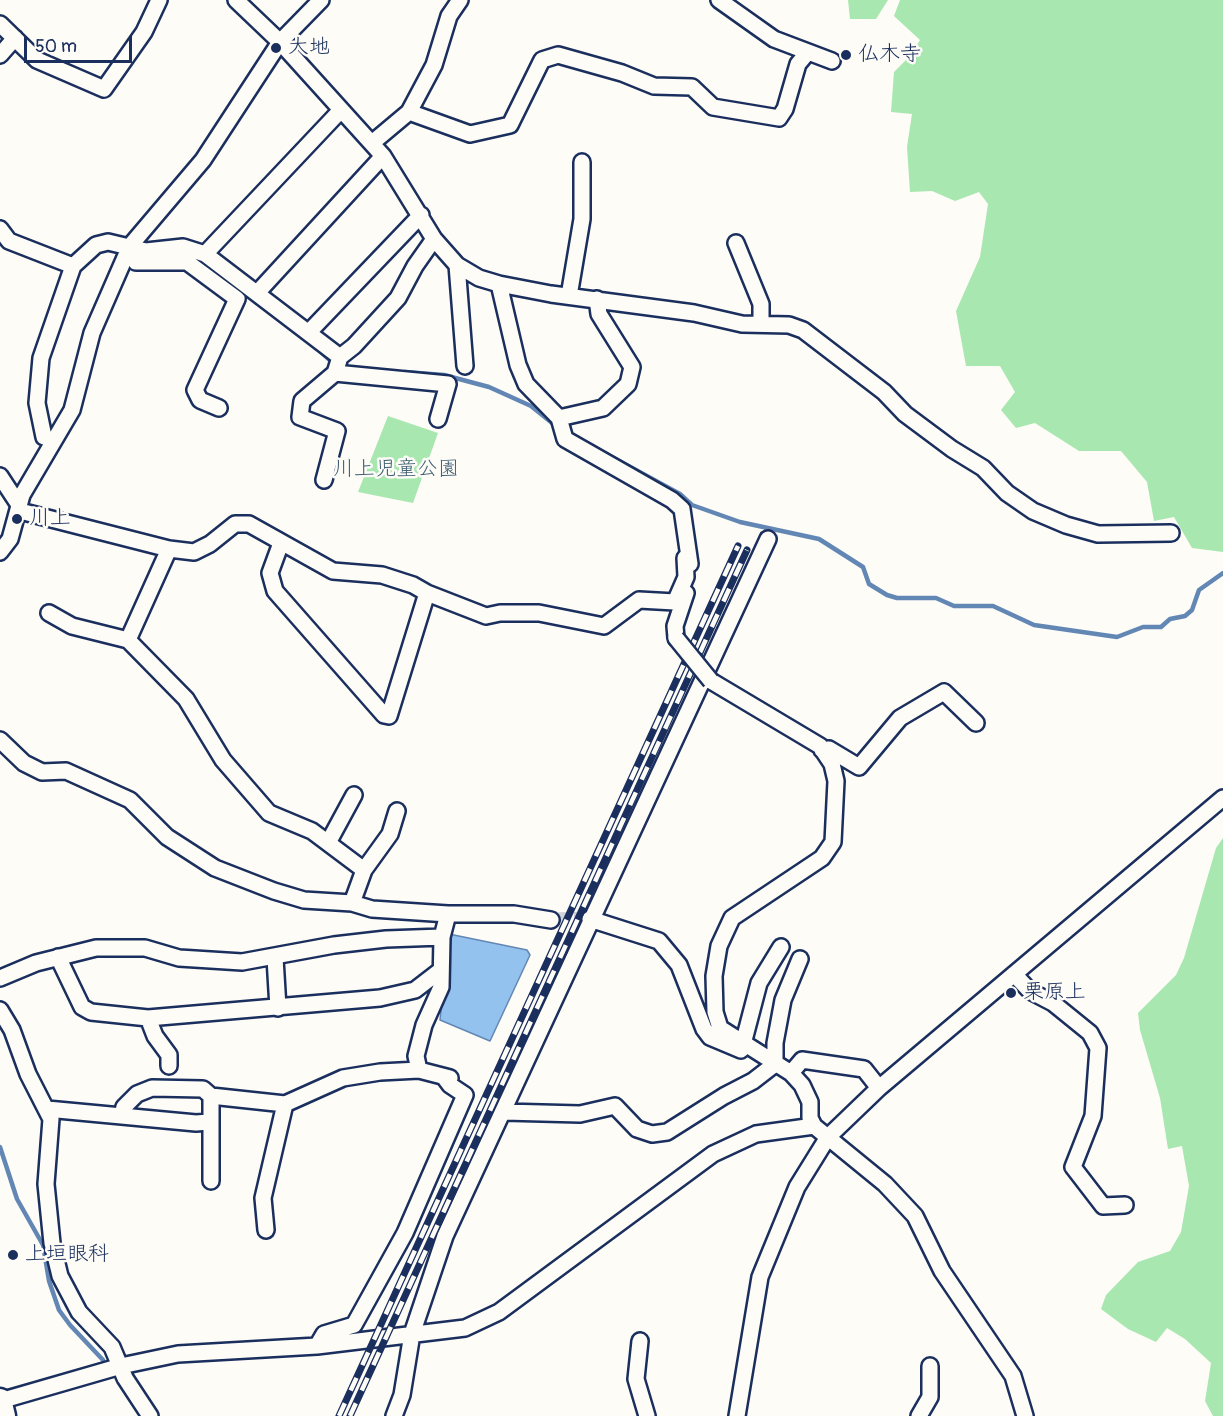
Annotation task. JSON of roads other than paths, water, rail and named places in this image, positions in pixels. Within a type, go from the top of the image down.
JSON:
[{"type":"highway","points":[[0,1401],[4,1416]]},
{"type":"street","points":[[0,24],[37,60],[104,89],[144,32],[158,0],[147,0]]},
{"type":"street","points":[[236,0],[280,42],[372,143],[421,214],[434,239],[457,265],[479,278],[499,284],[569,296],[694,313],[742,324],[789,325],[803,330],[884,392],[905,414],[951,449],[983,468],[1007,493],[1033,511],[1066,525],[1098,534],[1171,533]]},
{"type":"street","points":[[0,552],[10,539],[20,508],[53,440],[72,410],[92,333],[128,264],[130,246],[203,160],[280,42],[321,0]]},
{"type":"street","points":[[372,143],[409,112],[434,65],[449,16],[460,0]]},
{"type":"street","points":[[719,0],[774,39],[832,61]]},
{"type":"street","points":[[0,55],[15,38]]},
{"type":"street","points":[[409,112],[470,134],[510,125],[542,60],[558,55],[622,73],[654,86],[692,87],[713,107],[778,118],[786,109],[798,64],[808,52]]},
{"type":"street","points":[[205,254],[341,110]]},
{"type":"street","points":[[257,293],[383,156]]},
{"type":"street","points":[[569,296],[582,219],[582,162]]},
{"type":"street","points":[[309,332],[421,214]]},
{"type":"street","points":[[0,229],[9,241],[73,266]]},
{"type":"street","points":[[324,480],[337,431],[300,417],[302,401],[398,298],[415,266],[434,239]]},
{"type":"street","points":[[53,440],[44,437],[37,403],[42,358],[73,266],[96,245],[108,242],[146,251],[183,247],[205,254],[309,332],[337,365],[448,384],[438,419]]},
{"type":"street","points":[[736,243],[761,304],[761,324]]},
{"type":"street","points":[[128,264],[187,262],[237,299],[195,390],[200,400],[219,408]]},
{"type":"street","points":[[457,265],[465,366]]},
{"type":"street","points":[[499,284],[518,365],[526,384],[561,427],[565,439],[672,500],[682,509],[692,578],[675,626],[676,638],[711,681],[822,750],[832,764],[836,781],[833,842],[822,858],[732,918],[719,945],[714,976],[715,1012],[720,1028],[791,1073],[802,1084],[810,1102],[810,1118],[814,1126],[885,1184],[915,1216],[942,1270],[1013,1376],[1025,1416]]},
{"type":"street","points":[[561,427],[603,408],[628,384],[632,367],[599,314],[597,299]]},
{"type":"street","points":[[0,476],[20,508],[169,549],[194,552],[210,544],[236,524],[249,524],[333,571],[381,575],[413,585],[427,593],[486,616],[500,613],[539,613],[604,626],[639,600],[675,602],[686,577],[685,558],[688,555]]},
{"type":"street","points":[[394,1416],[402,1395],[412,1334],[445,1236],[768,538]]},
{"type":"street","points":[[281,543],[270,573],[275,591],[384,715],[389,716],[427,593]]},
{"type":"street","points":[[128,640],[169,549]]},
{"type":"street","points":[[49,613],[72,626],[128,640],[186,699],[223,760],[269,813],[312,831],[364,870]]},
{"type":"street","points":[[822,750],[829,749],[859,767],[900,717],[944,692],[976,723]]},
{"type":"street","points":[[0,740],[24,763],[42,772],[66,771],[130,800],[166,837],[215,868],[304,900],[352,903],[372,909],[448,915],[514,914],[551,920]]},
{"type":"street","points":[[328,843],[354,795]]},
{"type":"street","points":[[737,1416],[759,1277],[797,1188],[828,1137],[879,1088],[1223,798]]},
{"type":"street","points":[[352,903],[364,870],[390,834],[397,811]]},
{"type":"street","points":[[419,1070],[416,1056],[424,1025],[441,987],[442,937],[448,915]]},
{"type":"street","points":[[590,920],[659,941],[680,965],[704,1029],[710,1037],[746,1053],[759,983],[781,948]]},
{"type":"street","points":[[0,978],[58,957],[96,948],[145,948],[179,958],[242,963],[334,945],[386,939],[442,937]]},
{"type":"street","points":[[58,957],[82,1007],[91,1012],[148,1018],[380,998],[415,990],[441,970]]},
{"type":"street","points":[[274,958],[278,1008]]},
{"type":"street","points":[[775,1064],[775,1043],[783,1000],[800,959]]},
{"type":"street","points":[[1014,974],[1030,991],[1053,1003],[1090,1033],[1098,1048],[1093,1116],[1073,1167],[1103,1206],[1125,1205]]},
{"type":"street","points":[[0,1010],[12,1030],[28,1074],[51,1119],[46,1184],[48,1214],[60,1276],[79,1312],[112,1347],[125,1378],[150,1416]]},
{"type":"street","points":[[148,1018],[155,1036],[169,1055],[169,1066]]},
{"type":"street","points":[[791,1073],[802,1060],[864,1069],[879,1088]]},
{"type":"street","points":[[504,1112],[580,1114],[615,1106],[637,1129],[652,1134],[667,1132],[724,1096],[753,1082],[775,1064]]},
{"type":"street","points":[[122,1116],[124,1107],[131,1100],[152,1088],[202,1089],[211,1096],[285,1104],[344,1078],[380,1072],[419,1070],[447,1077],[450,1085],[465,1095],[405,1233],[354,1325],[324,1334],[317,1346]]},
{"type":"street","points":[[211,1096],[209,1122],[212,1181]]},
{"type":"street","points":[[266,1230],[263,1198],[285,1104]]},
{"type":"street","points":[[47,1108],[209,1122]]},
{"type":"street","points":[[0,1401],[121,1365],[178,1354],[317,1346],[465,1328],[499,1312],[713,1154],[756,1134],[814,1126]]},
{"type":"street","points":[[640,1341],[636,1379],[647,1416]]},
{"type":"street","points":[[919,1416],[930,1397],[930,1366]]},
{"type":"water","points":[[449,934],[527,950],[530,955],[490,1041],[440,1020]]},
{"type":"waterway","points":[[319,350],[335,365]]},
{"type":"waterway","points":[[405,372],[444,375],[489,387],[531,406],[557,427]]},
{"type":"waterway","points":[[588,444],[680,494],[692,505],[740,522],[819,539],[863,567],[869,584],[897,598],[936,598],[954,606],[993,606],[1034,625],[1117,637],[1143,627],[1161,627],[1170,619],[1185,616],[1192,610],[1199,590],[1223,573]]},
{"type":"waterway","points":[[0,1147],[17,1199],[43,1245],[49,1281],[59,1310],[103,1360]]},
{"type":"tunnel","points":[[551,920],[590,919]]},
{"type":"railway","points":[[339,1416],[738,546]]},
{"type":"railway","points":[[350,1416],[747,550]]},
{"type":"place","name":"大地","points":[[276,48]]},
{"type":"place","name":"仏木寺","points":[[846,55]]},
{"type":"place","name":"川上","points":[[17,519]]},
{"type":"place","name":"栗原上","points":[[1011,993]]},
{"type":"place","name":"上垣眼科","points":[[13,1255]]},
{"type":"park label","name":"川上児童公園","points":[[396,470]]}]
